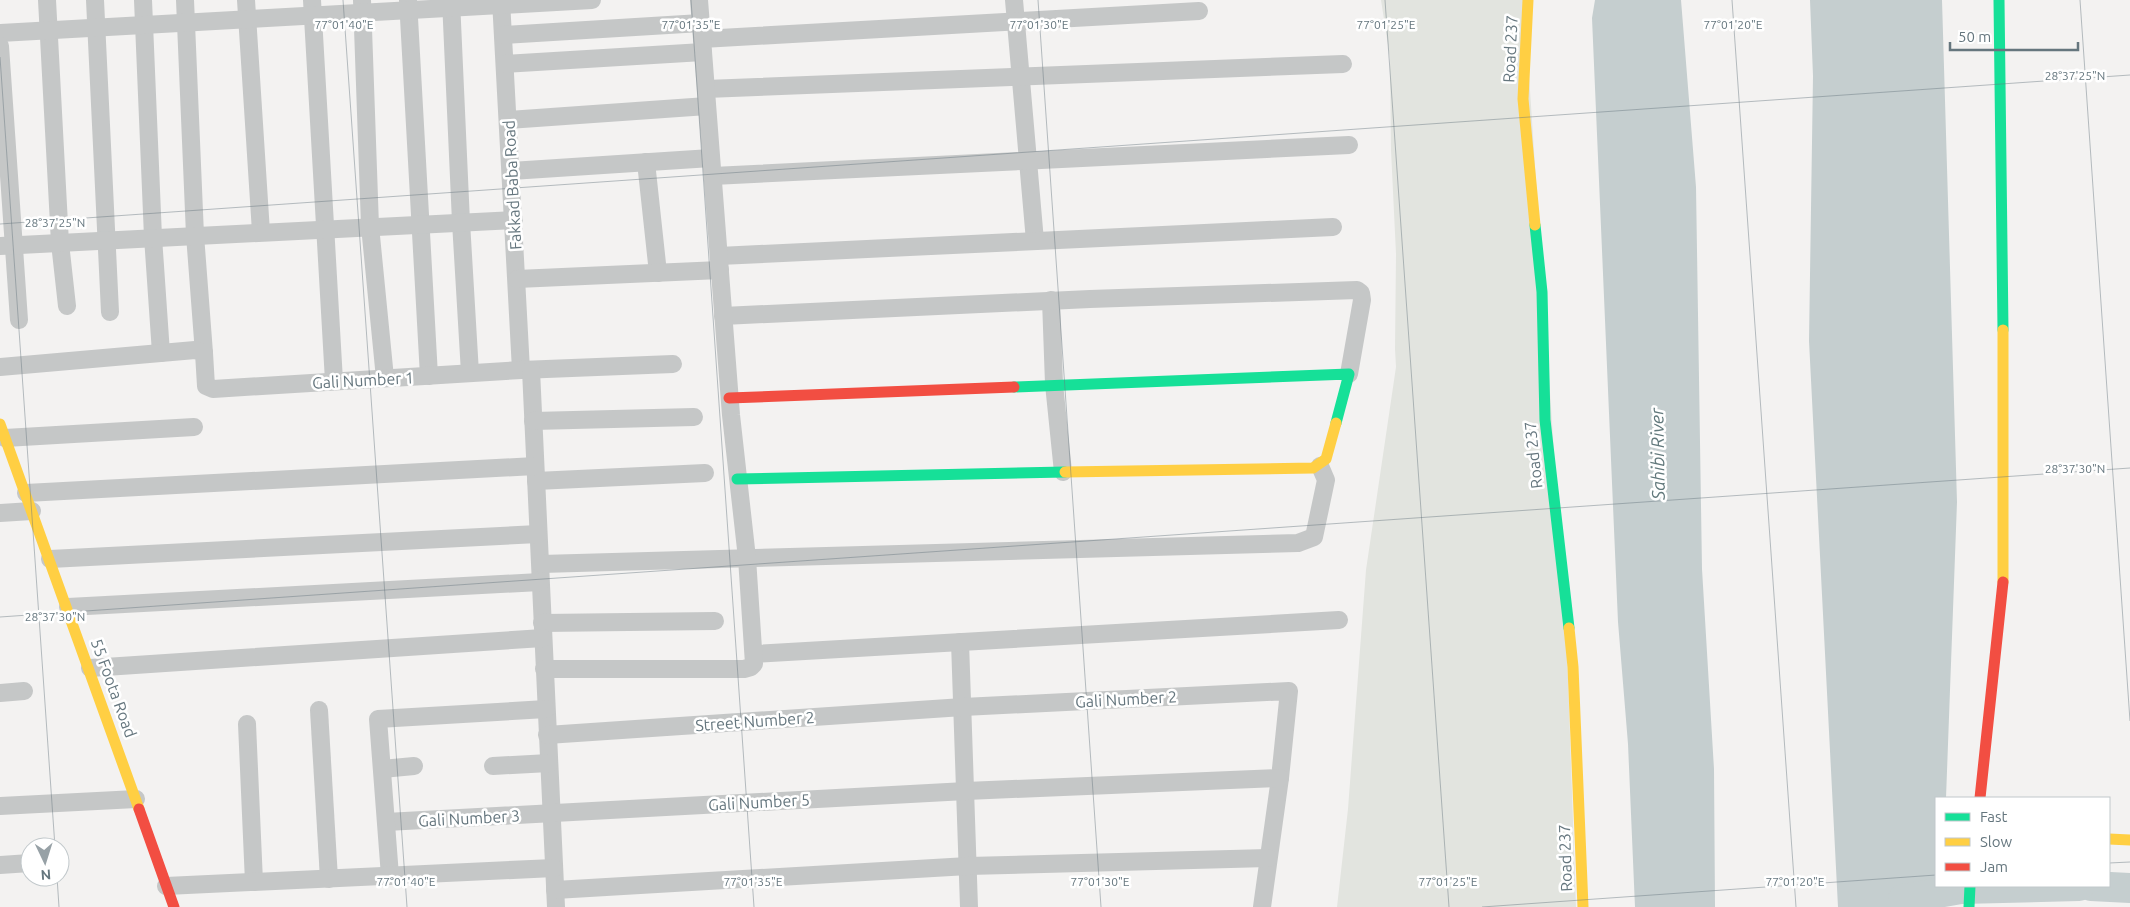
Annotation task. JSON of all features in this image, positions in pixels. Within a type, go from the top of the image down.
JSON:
[{"type":"street","points":[[47,0],[60,243],[67,306]]},
{"type":"street","points":[[95,0],[110,312]]},
{"type":"street","points":[[143,0],[153,237],[161,353]]},
{"type":"street","points":[[0,367],[195,350],[204,353],[195,235],[186,0]]},
{"type":"street","points":[[246,0],[261,232]]},
{"type":"street","points":[[0,33],[247,19],[312,8],[592,0]]},
{"type":"street","points":[[544,669],[744,669],[751,668],[754,664],[746,558],[729,398],[699,0]]},
{"type":"street","points":[[1014,0],[1035,241]]},
{"type":"street","name":"Road 237","points":[[1528,0],[1523,99],[1542,292],[1546,420],[1573,667],[1583,907]]},
{"type":"street","points":[[1980,797],[2003,594],[2003,259],[1998,0]]},
{"type":"street","name":"Fakkad Baba Road","points":[[501,3],[517,279],[533,421],[555,898]]},
{"type":"street","points":[[451,4],[470,373]]},
{"type":"street","points":[[409,5],[429,376]]},
{"type":"street","points":[[363,6],[370,226],[385,378]]},
{"type":"street","points":[[312,8],[334,381]]},
{"type":"street","points":[[503,35],[702,38],[1199,11]]},
{"type":"street","points":[[505,64],[702,38]]},
{"type":"street","points":[[0,46],[7,246],[19,320]]},
{"type":"street","points":[[508,120],[707,98],[1022,77],[1343,64]]},
{"type":"street","points":[[713,176],[1349,145]]},
{"type":"street","points":[[511,171],[711,158]]},
{"type":"street","points":[[646,162],[658,273]]},
{"type":"street","points":[[7,246],[421,223],[514,220]]},
{"type":"street","points":[[517,279],[658,273],[719,263],[1035,241],[1333,227]]},
{"type":"street","points":[[723,316],[1051,300],[1357,290],[1361,293],[1362,300],[1349,374],[1326,459],[1320,466],[1314,468],[1284,467],[737,479]]},
{"type":"street","points":[[1051,300],[1054,384],[1063,472]]},
{"type":"street","name":"Gali Number 1","points":[[204,353],[206,386],[213,389],[470,373],[674,364]]},
{"type":"street","points":[[729,398],[1349,374]]},
{"type":"street","points":[[533,421],[694,417]]},
{"type":"street","points":[[3,431],[194,427]]},
{"type":"street","name":"55 Foota Road","points":[[3,431],[90,668],[174,907]]},
{"type":"street","points":[[541,564],[1298,543],[1314,537],[1326,480],[1320,466]]},
{"type":"street","points":[[26,493],[536,473],[705,473]]},
{"type":"street","points":[[0,513],[32,511]]},
{"type":"street","points":[[50,559],[538,534]]},
{"type":"street","points":[[68,607],[540,582]]},
{"type":"street","points":[[754,654],[1339,620]]},
{"type":"street","points":[[90,668],[543,630],[715,621]]},
{"type":"street","points":[[960,642],[969,907]]},
{"type":"street","points":[[0,692],[24,691]]},
{"type":"street","name":"Gali Number 2","points":[[963,707],[1289,691],[1280,778]]},
{"type":"street","name":"Street Number 2","points":[[547,735],[963,707]]},
{"type":"street","points":[[390,876],[378,719],[546,709]]},
{"type":"street","points":[[319,710],[329,879]]},
{"type":"street","points":[[247,724],[254,882]]},
{"type":"street","points":[[493,766],[549,763]]},
{"type":"street","points":[[382,769],[414,766]]},
{"type":"street","points":[[1262,907],[1280,778]]},
{"type":"street","name":"Gali Number 5","points":[[551,814],[966,791],[1280,778]]},
{"type":"street","points":[[0,806],[136,799]]},
{"type":"street","name":"Gali Number 3","points":[[386,822],[551,814]]},
{"type":"street","points":[[2110,839],[2130,840]]},
{"type":"street","points":[[555,898],[968,866],[1268,858]]},
{"type":"street","points":[[0,865],[20,864]]},
{"type":"street","points":[[166,886],[554,868]]},
{"type":"street","points":[[1969,907],[1970,887]]},
{"type":"shaded area","points":[[1381,0],[1524,0],[1567,649],[1576,907],[1337,907],[1348,809],[1366,570],[1396,367],[1396,254],[1391,150],[1390,58]]},
{"type":"water","name":"Sahibi River","points":[[1595,0],[1681,0],[1696,187],[1702,569],[1714,769],[1715,907],[1635,907],[1628,744],[1618,622],[1592,18]]},
{"type":"water","points":[[1810,0],[1942,0],[1957,502],[1946,797],[1935,797],[1935,887],[1942,887],[1939,907],[1838,907],[1809,341],[1813,76]]},
{"type":"waterway","points":[[1903,907],[1903,899],[1961,889],[2040,887]]},
{"type":"waterway","points":[[2110,887],[2130,888]]},
{"type":"traffic: fast","points":[[1999,0],[2003,330]]},
{"type":"traffic: fast","points":[[1535,225],[1542,292],[1545,420],[1569,628]]},
{"type":"traffic: fast","points":[[1014,387],[1349,374],[1336,423]]},
{"type":"traffic: fast","points":[[737,479],[1065,472]]},
{"type":"traffic: fast","points":[[1969,907],[1970,887]]},
{"type":"traffic: slow","points":[[1528,0],[1523,99],[1535,225]]},
{"type":"traffic: slow","points":[[2003,330],[2003,582]]},
{"type":"traffic: slow","points":[[1065,472],[1313,468],[1326,459],[1336,423]]},
{"type":"traffic: slow","points":[[0,424],[139,809]]},
{"type":"traffic: slow","points":[[1569,628],[1573,667],[1583,907]]},
{"type":"traffic: slow","points":[[2110,839],[2130,840]]},
{"type":"traffic: jam","points":[[729,398],[1014,387]]},
{"type":"traffic: jam","points":[[1980,797],[2003,582]]},
{"type":"traffic: jam","points":[[139,809],[174,907]]}]
